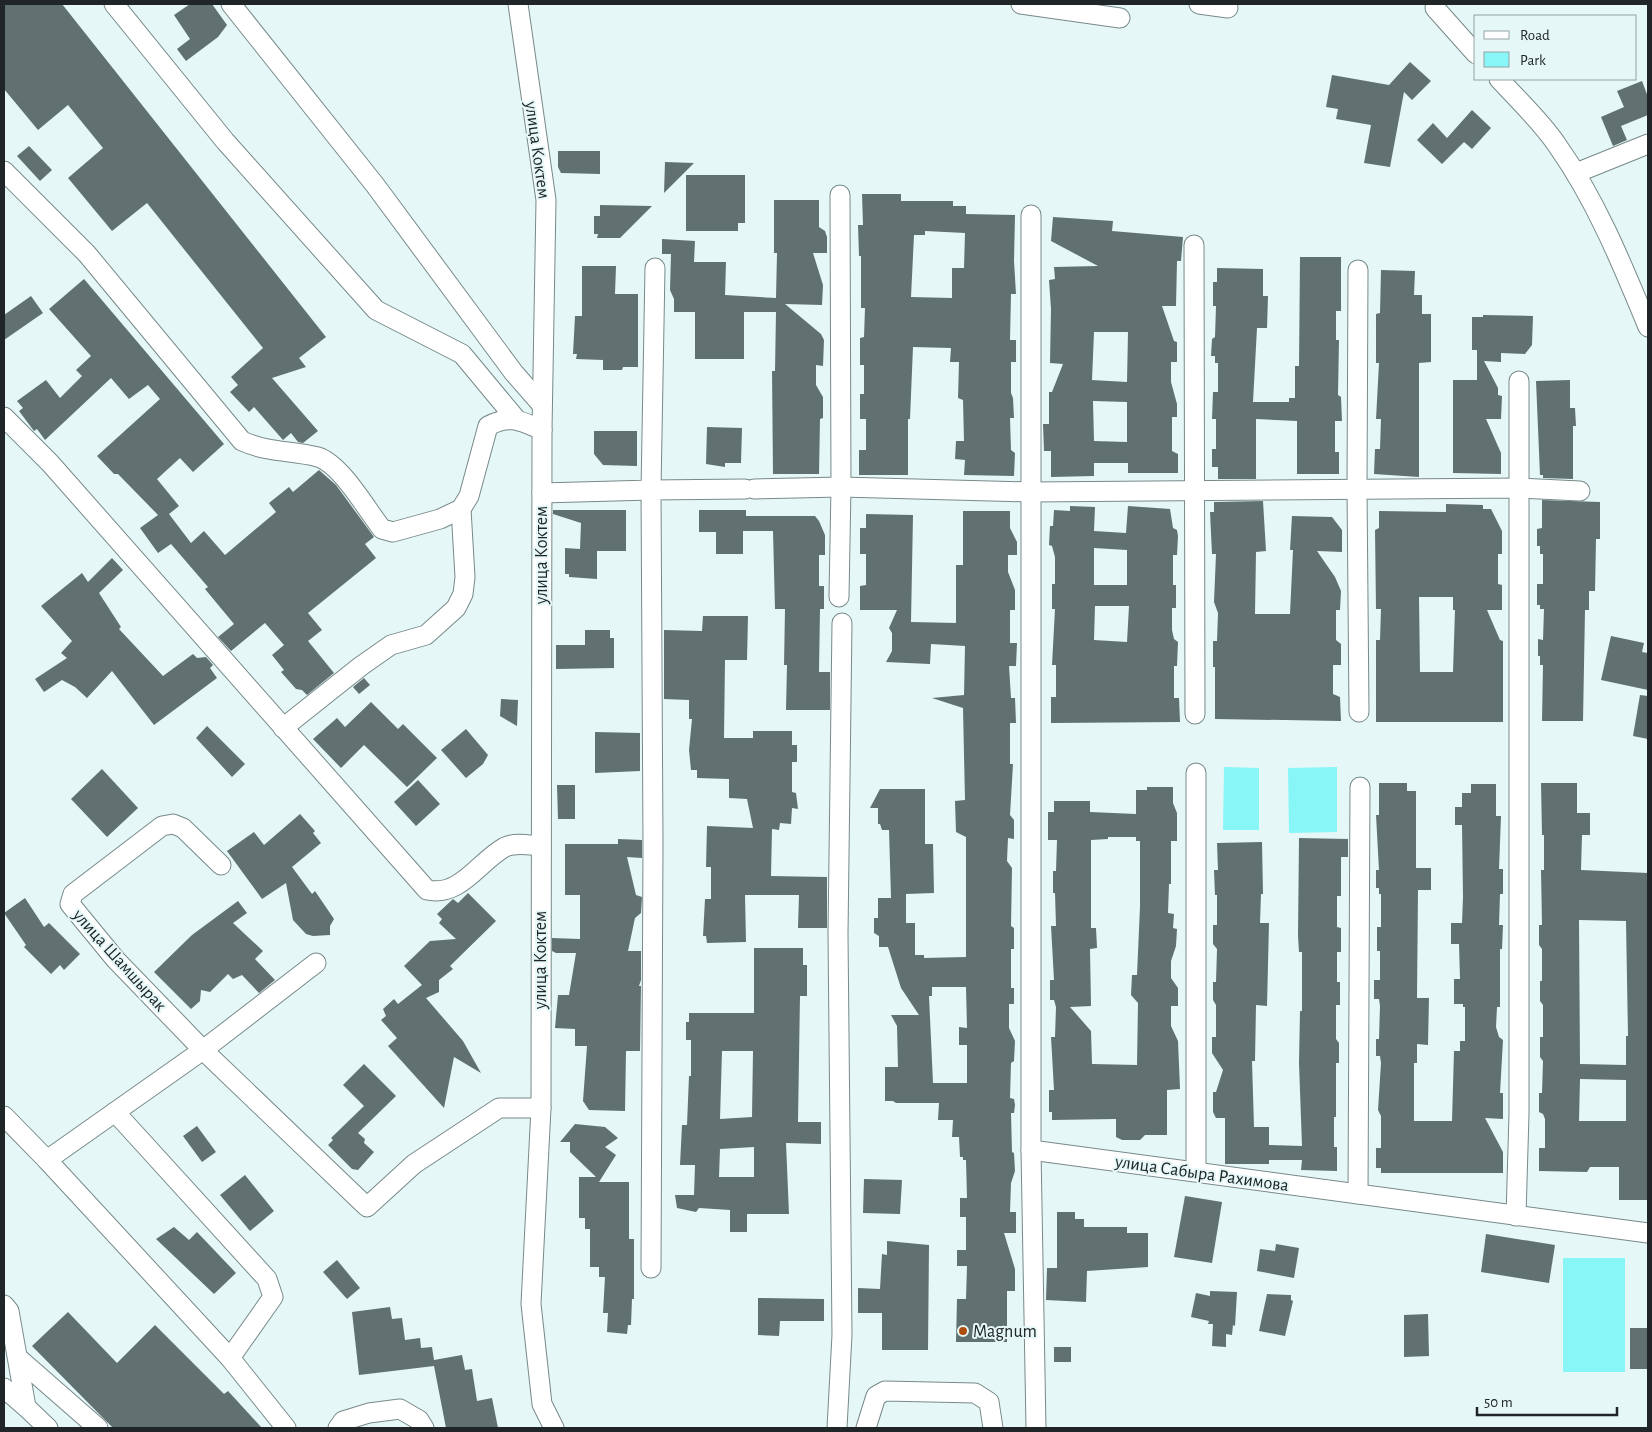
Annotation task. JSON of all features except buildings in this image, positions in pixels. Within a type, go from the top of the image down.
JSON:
[{"type":"street","points":[[114,4],[225,141],[376,310],[462,354],[516,419]]},
{"type":"street","points":[[231,4],[375,185],[514,373],[542,405]]},
{"type":"street","name":"улица Коктем","points":[[518,4],[546,200],[542,405],[541,1108],[531,1304],[542,1404],[554,1428]]},
{"type":"street","points":[[1021,4],[1120,18]]},
{"type":"street","points":[[1199,4],[1228,8]]},
{"type":"street","points":[[1437,5],[1474,51]]},
{"type":"street","points":[[1500,80],[1556,143],[1576,173],[1617,252],[1648,326]]},
{"type":"street","points":[[1576,173],[1648,144]]},
{"type":"street","points":[[4,171],[87,254],[242,440],[261,449],[319,458],[335,466],[382,529],[393,532],[440,519],[460,509],[469,496],[488,426],[500,419],[516,419],[542,430]]},
{"type":"street","points":[[839,597],[841,487],[840,195]]},
{"type":"street","points":[[1031,215],[1031,1150],[1036,1428]]},
{"type":"street","points":[[1194,246],[1195,714]]},
{"type":"street","points":[[651,1268],[653,833],[651,490],[655,268]]},
{"type":"street","points":[[1358,270],[1356,488],[1359,712]]},
{"type":"street","points":[[1516,1216],[1519,1114],[1519,381]]},
{"type":"street","points":[[4,417],[50,463],[256,694],[283,728],[371,824],[427,890],[439,892],[452,889],[506,847],[517,844],[540,846]]},
{"type":"street","points":[[542,493],[841,487],[1031,492],[1356,488],[1520,488],[1580,491]]},
{"type":"street","points":[[283,728],[361,666],[391,645],[426,635],[456,608],[463,594],[465,576],[460,509]]},
{"type":"street","points":[[837,1428],[842,1335],[838,934],[842,623]]},
{"type":"street","points":[[1196,774],[1196,1172]]},
{"type":"street","points":[[1358,1194],[1360,787]]},
{"type":"street","name":"улица Шамшырак","points":[[204,1050],[116,960],[74,911],[70,898],[162,826],[173,824],[183,828],[221,865]]},
{"type":"street","points":[[47,1160],[204,1050],[316,963]]},
{"type":"street","points":[[204,1050],[367,1207],[414,1164],[499,1108],[541,1108]]},
{"type":"street","points":[[115,1112],[267,1280],[273,1296],[230,1358]]},
{"type":"street","points":[[4,1116],[230,1358],[286,1428]]},
{"type":"street","name":"улица Сабыра Рахимова","points":[[1031,1150],[1648,1233]]},
{"type":"street","points":[[4,1305],[9,1310],[26,1407]]},
{"type":"street","points":[[18,1358],[98,1428]]},
{"type":"street","points":[[4,1388],[48,1428]]},
{"type":"street","points":[[866,1428],[876,1396],[885,1391],[975,1393],[989,1402],[993,1428]]},
{"type":"street","points":[[338,1428],[343,1421],[369,1413],[400,1409],[419,1420],[424,1428]]},
{"type":"green space","points":[[1224,767],[1259,768],[1259,830],[1223,830]]},
{"type":"green space","points":[[1337,767],[1337,832],[1289,833],[1288,768]]},
{"type":"green space","points":[[1563,1258],[1625,1258],[1625,1372],[1563,1372]]},
{"type":"place","name":"Magnum","points":[[963,1331]]}]
